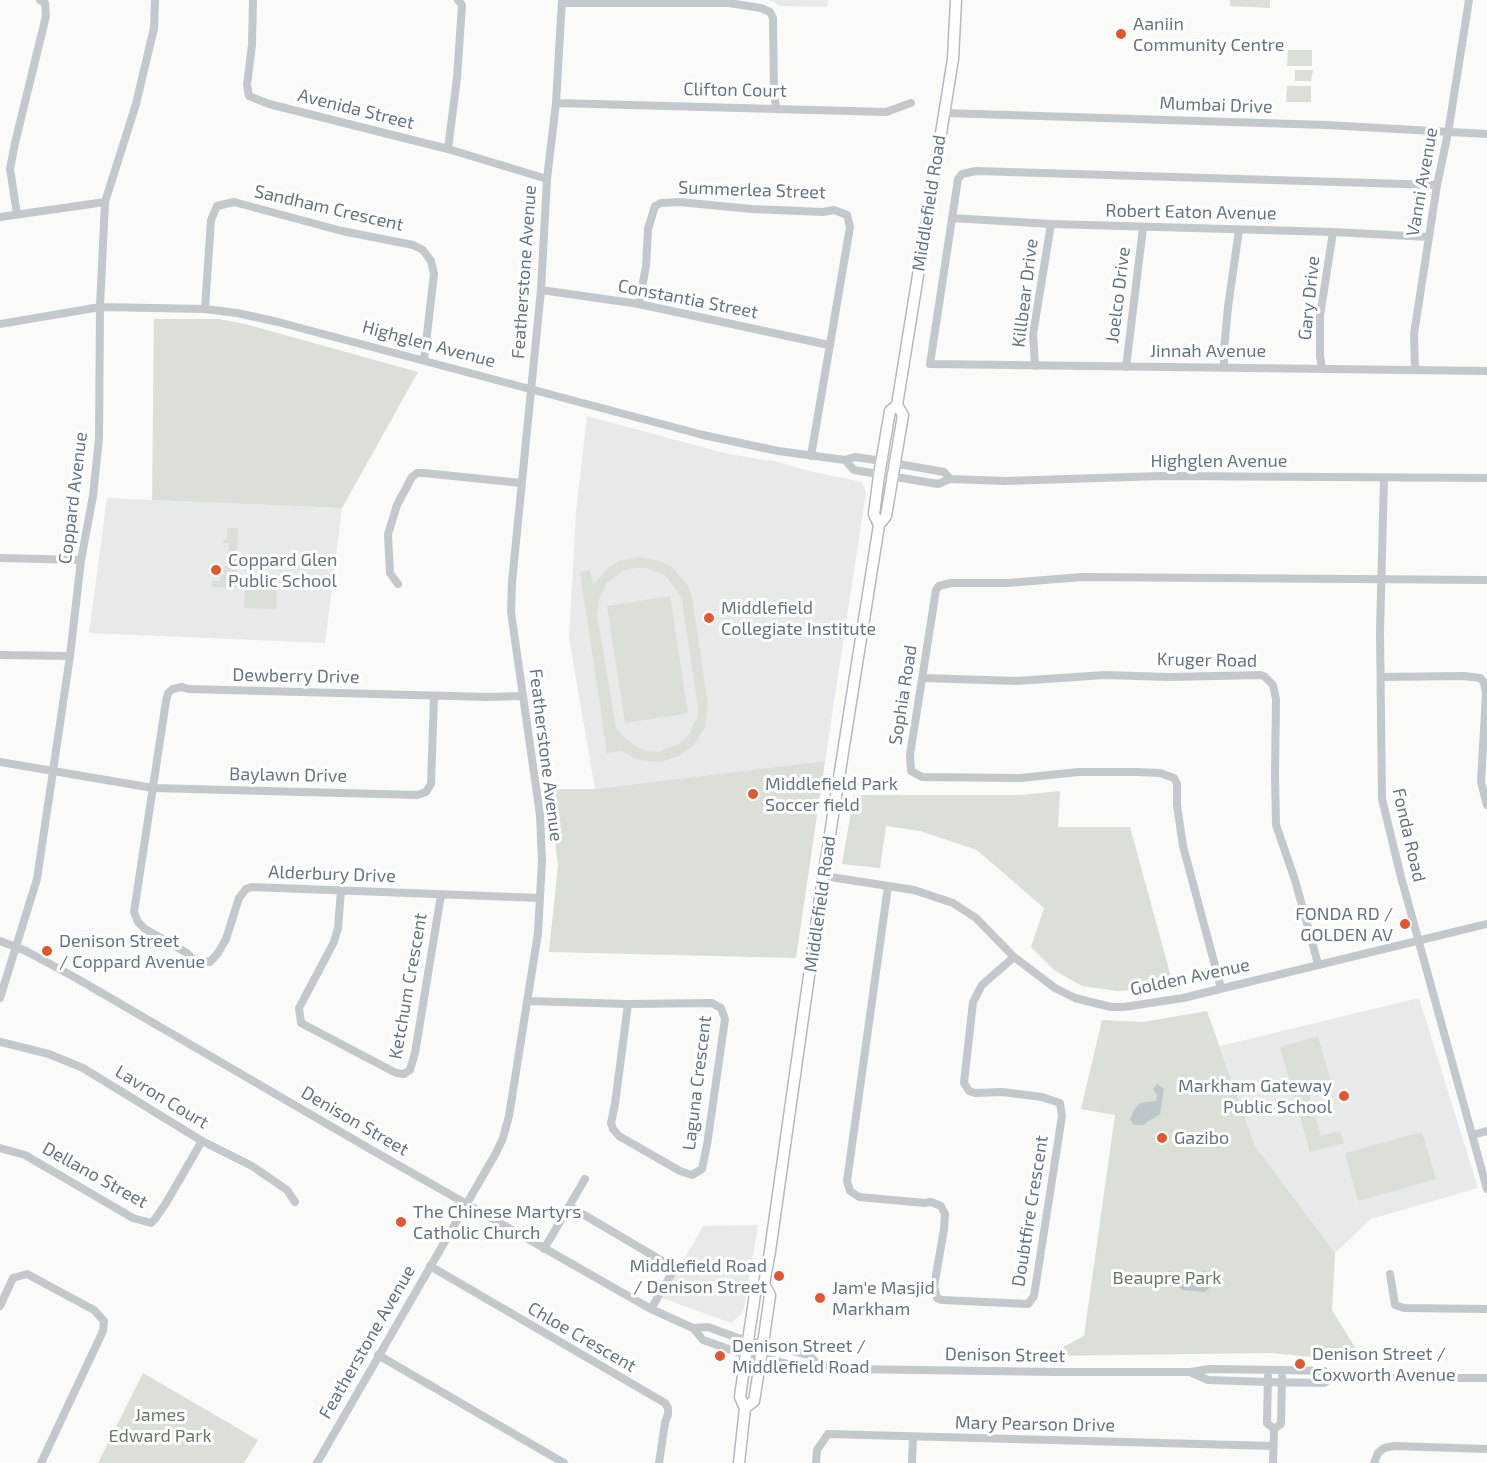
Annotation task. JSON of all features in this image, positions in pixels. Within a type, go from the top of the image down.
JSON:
[{"type":"main road","name":"Middlefield Road","points":[[739,1463],[745,1408],[740,1397],[748,1340],[755,1294],[764,1284],[879,525],[886,516],[903,415],[897,405],[953,59],[956,0]]},
{"type":"main road","name":"Middlefield Road","points":[[879,525],[874,514],[879,475],[890,411],[897,405]]},
{"type":"main road","name":"Middlefield Road","points":[[745,1408],[754,1401],[761,1358],[770,1295],[764,1284]]},
{"type":"street","points":[[17,214],[10,169],[46,16],[45,3],[40,0]]},
{"type":"street","name":"Coppard Avenue","points":[[0,998],[37,879],[70,656],[81,560],[97,466],[105,202],[136,104],[154,28],[155,0]]},
{"type":"street","name":"Avenida Street","points":[[254,0],[247,85],[249,96],[269,104],[448,149],[547,179]]},
{"type":"street","points":[[448,149],[457,78],[462,5],[458,0]]},
{"type":"street","name":"Vanni Avenue","points":[[1415,370],[1414,334],[1428,237],[1448,133],[1469,0]]},
{"type":"street","points":[[562,1],[729,3],[761,8],[770,12],[773,18],[776,107]]},
{"type":"street","name":"Featherstone Avenue","points":[[316,1463],[496,1153],[506,1127],[538,933],[542,867],[540,815],[511,612],[521,483],[541,290],[547,179],[556,103],[562,1]]},
{"type":"street","name":"Clifton Court","points":[[556,103],[776,107],[886,112],[911,103]]},
{"type":"street","name":"Mumbai Drive","points":[[944,113],[1326,125],[1487,134]]},
{"type":"street","points":[[952,219],[958,179],[962,174],[976,171],[1437,185]]},
{"type":"street","points":[[0,217],[105,202]]},
{"type":"street","name":"Sandham Crescent","points":[[205,309],[211,220],[217,206],[234,202],[342,231],[413,245],[423,250],[431,261],[434,274],[424,360]]},
{"type":"street","name":"Summerlea Street","points":[[639,304],[646,266],[648,229],[655,206],[661,203],[679,202],[823,213],[834,210],[847,214],[850,227],[811,456]]},
{"type":"street","name":"Robert Eaton Avenue","points":[[952,219],[1428,237]]},
{"type":"street","name":"Jinnah Avenue","points":[[952,219],[930,364],[1487,371]]},
{"type":"street","name":"Killbear Drive","points":[[1035,366],[1033,334],[1051,224]]},
{"type":"street","name":"Joelco Drive","points":[[1125,367],[1143,228]]},
{"type":"street","points":[[1224,367],[1228,308],[1239,230]]},
{"type":"street","name":"Gary Drive","points":[[1322,368],[1320,316],[1333,232]]},
{"type":"street","name":"Constantia Street","points":[[541,290],[639,304],[829,345]]},
{"type":"street","name":"Highglen Avenue","points":[[0,324],[100,308],[205,309],[278,321],[703,435],[811,456],[845,460],[855,457],[894,463],[944,472],[950,478]]},
{"type":"street","name":"Highglen Avenue","points":[[845,460],[854,470],[938,484],[950,478],[1005,481],[1162,476],[1487,478]]},
{"type":"street","points":[[398,584],[390,573],[388,534],[397,505],[412,477],[417,473],[424,473],[521,483]]},
{"type":"street","name":"Fonda Road","points":[[1384,478],[1382,799],[1487,1189]]},
{"type":"street","points":[[0,558],[81,560]]},
{"type":"street","name":"Sophia Road","points":[[1221,988],[1183,846],[1177,806],[1177,784],[1174,778],[1160,773],[1137,772],[1080,772],[1020,778],[922,777],[916,775],[910,768],[934,596],[939,586],[945,583],[1008,583],[1103,577],[1487,580]]},
{"type":"street","points":[[0,655],[70,656]]},
{"type":"street","name":"Kruger Road","points":[[923,678],[1016,681],[1105,675],[1169,677],[1261,675],[1265,677],[1273,685],[1276,699],[1276,825],[1295,880],[1318,964]]},
{"type":"street","points":[[1381,677],[1464,676],[1480,678],[1484,682],[1481,782],[1487,805]]},
{"type":"street","name":"Dewberry Drive","points":[[153,789],[166,702],[168,693],[173,689],[182,687],[188,690],[522,696]]},
{"type":"street","name":"Baylawn Drive","points":[[0,762],[153,789],[417,795],[426,792],[431,784],[434,696]]},
{"type":"street","name":"Alderbury Drive","points":[[153,789],[135,917],[145,929],[195,960],[210,962],[218,953],[226,939],[238,898],[251,887],[540,898]]},
{"type":"street","name":"Golden Avenue","points":[[824,876],[914,890],[953,903],[976,918],[1014,957],[1055,988],[1076,998],[1103,1006],[1141,1005],[1221,988],[1487,924]]},
{"type":"street","name":"Doubtfire Crescent","points":[[888,886],[847,1181],[850,1191],[859,1197],[931,1202],[941,1206],[945,1214],[944,1229],[934,1287],[938,1298],[942,1300],[1028,1304],[1034,1296],[1062,1116],[1060,1103],[1042,1097],[1002,1092],[975,1093],[969,1091],[964,1083],[974,1002],[982,985],[1014,957]]},
{"type":"street","name":"Ketchum Crescent","points":[[341,890],[338,928],[334,942],[299,1008],[301,1023],[396,1073],[404,1074],[410,1070],[415,1053],[441,895]]},
{"type":"street","name":"Denison Street","points":[[0,941],[76,978],[544,1249],[651,1309],[693,1328],[703,1340],[746,1354],[809,1369],[818,1365],[850,1369],[1191,1372],[1209,1369],[1283,1370],[1324,1371],[1331,1378]]},
{"type":"street","name":"Laguna Crescent","points":[[527,1001],[628,1004],[712,1003],[724,1011],[724,1029],[704,1161],[702,1169],[692,1175],[680,1171],[619,1136],[613,1129],[611,1123],[628,1004]]},
{"type":"street","name":"Lavron Court","points":[[0,1042],[49,1054],[83,1068],[202,1141],[260,1171],[287,1190],[295,1202]]},
{"type":"street","points":[[1472,1135],[1487,1131]]},
{"type":"street","name":"Dellano Street","points":[[0,1148],[24,1155],[134,1218],[150,1223],[166,1203],[202,1141]]},
{"type":"street","points":[[544,1249],[585,1179]]},
{"type":"street","points":[[569,1206],[669,1265],[673,1271],[651,1309]]},
{"type":"street","name":"Chloe Crescent","points":[[430,1266],[665,1403],[668,1414],[659,1463]]},
{"type":"street","points":[[0,1306],[13,1278],[27,1274],[94,1310],[104,1321],[103,1331],[41,1463]]},
{"type":"street","points":[[1390,1274],[1395,1305],[1404,1308],[1487,1309]]},
{"type":"street","name":"Denison Street","points":[[693,1328],[708,1327],[748,1340],[809,1355],[818,1365]]},
{"type":"street","points":[[378,1355],[564,1463]]},
{"type":"street","points":[[1268,1370],[1267,1424],[1274,1430]]},
{"type":"street","points":[[1273,1463],[1274,1430],[1281,1424],[1283,1370]]},
{"type":"street","name":"Denison Street","points":[[1191,1372],[1208,1380],[1268,1382],[1324,1383],[1331,1378],[1487,1378]]},
{"type":"street","name":"Mary Pearson Drive","points":[[816,1463],[817,1450],[828,1434],[1273,1446]]},
{"type":"street","points":[[912,1463],[913,1438]]},
{"type":"street","points":[[1374,1463],[1378,1453],[1384,1448],[1394,1446],[1487,1449]]},
{"type":"shaded area","points":[[769,0],[828,0],[827,7],[780,6]]},
{"type":"shaded area","name":"Middlefield Collegiate Institute","points":[[587,416],[728,454],[778,462],[862,482],[866,492],[825,761],[595,789],[569,638],[576,512]]},
{"type":"shaded area","name":"Coppard Glen Public School","points":[[107,498],[342,508],[325,643],[89,633]]},
{"type":"shaded area","name":"Markham Gateway Public School","points":[[1419,998],[1478,1188],[1371,1219],[1335,1253],[1255,1146],[1220,1046]]},
{"type":"shaded area","points":[[1157,1084],[1164,1089],[1160,1114],[1143,1125],[1134,1125],[1130,1119],[1140,1103],[1156,1101],[1157,1095],[1153,1089]]},
{"type":"shaded area","points":[[758,1225],[743,1313],[731,1323],[662,1298],[703,1226]]},
{"type":"shaded area","points":[[1169,1271],[1195,1276],[1205,1271],[1213,1284],[1205,1292],[1182,1290],[1165,1275]]},
{"type":"green space","points":[[1230,0],[1270,0],[1270,8],[1230,6]]},
{"type":"green space","points":[[1288,50],[1312,50],[1312,66],[1287,66]]},
{"type":"green space","points":[[1295,70],[1313,70],[1311,81],[1295,81]]},
{"type":"green space","points":[[1287,86],[1311,86],[1311,102],[1286,102]]},
{"type":"green space","points":[[154,319],[219,319],[245,324],[418,372],[342,508],[152,500]]},
{"type":"green space","points":[[227,528],[238,528],[236,588],[212,587],[212,581],[220,581],[221,575],[224,575],[224,566],[228,565],[229,543],[223,543],[223,540],[227,540]]},
{"type":"green space","points":[[640,557],[663,562],[673,568],[688,586],[692,597],[708,706],[705,728],[693,746],[679,756],[661,762],[639,760],[622,751],[607,753],[580,572],[590,570],[593,585],[609,567],[619,561]],"holes":[[[646,568],[665,575],[682,601],[698,707],[697,718],[688,736],[679,744],[658,752],[646,751],[637,747],[622,736],[616,727],[597,616],[599,599],[607,583],[624,570]]]},
{"type":"green space","points":[[254,576],[272,582],[277,592],[276,609],[244,608],[246,578]]},
{"type":"green space","points":[[670,596],[688,713],[625,723],[607,606]]},
{"type":"green space","points":[[825,761],[796,958],[549,952],[558,865],[548,789],[595,789]]},
{"type":"green space","points":[[1060,791],[1058,827],[1130,827],[1174,988],[1117,991],[1082,986],[1054,970],[1031,947],[1044,908],[977,850],[920,831],[886,826],[880,868],[842,864],[854,795],[1020,795]]},
{"type":"green space","name":"Beaupre Park","points":[[1207,1011],[1255,1146],[1335,1253],[1332,1310],[1364,1362],[1271,1353],[1046,1356],[1084,1336],[1115,1115],[1081,1109],[1102,1020],[1143,1022]]},
{"type":"green space","points":[[1318,1036],[1331,1082],[1320,1085],[1321,1090],[1309,1094],[1321,1136],[1340,1131],[1344,1143],[1310,1152],[1280,1047]]},
{"type":"green space","points":[[1422,1132],[1436,1179],[1358,1201],[1345,1153]]},
{"type":"green space","name":"James Edward Park","points":[[143,1373],[258,1440],[244,1463],[98,1463]]},
{"type":"place","name":"Aaniin Community Centre","points":[[1121,34]]},
{"type":"place","name":"Coppard Glen Public School","points":[[216,570]]},
{"type":"place","name":"Middlefield Collegiate Institute","points":[[709,618]]},
{"type":"place","name":"Middlefield Park Soccer field","points":[[753,794]]},
{"type":"place","name":"FONDA RD / GOLDEN AV","points":[[1405,924]]},
{"type":"place","name":"Denison Street / Coppard Avenue","points":[[47,951]]},
{"type":"place","name":"Markham Gateway Public School","points":[[1344,1096]]},
{"type":"place","name":"Gazibo","points":[[1162,1138]]},
{"type":"place","name":"The Chinese Martyrs Catholic Church","points":[[401,1222]]},
{"type":"place","name":"Middlefield Road / Denison Street","points":[[779,1276]]},
{"type":"place","name":"Jam'e Masjid Markham","points":[[820,1298]]},
{"type":"place","name":"Denison Street / Middlefield Road","points":[[720,1356]]},
{"type":"place","name":"Denison Street / Coxworth Avenue","points":[[1300,1364]]}]
